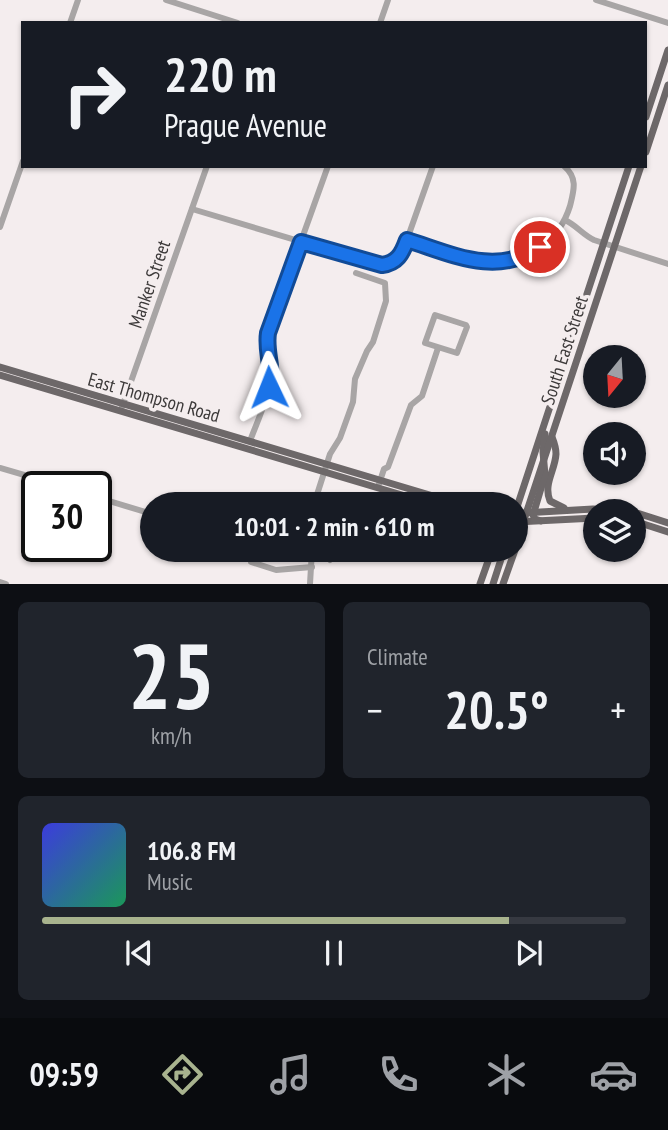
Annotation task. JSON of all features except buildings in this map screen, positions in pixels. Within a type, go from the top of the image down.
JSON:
[{"type":"main road","points":[[647,114],[668,50]]},
{"type":"main road","points":[[647,149],[668,85]]},
{"type":"main road","name":"South East Street","points":[[530,513],[609,246],[628,168]]},
{"type":"main road","name":"South East Street","points":[[522,492],[546,418],[640,168]]},
{"type":"main road","name":"East Thompson Road","points":[[0,367],[121,408]]},
{"type":"main road","name":"East Thompson Road","points":[[0,375],[411,492]]},
{"type":"main road","points":[[544,461],[546,418]]},
{"type":"main road","points":[[552,436],[556,456],[547,488],[548,497],[554,504],[568,510]]},
{"type":"main road","name":"East Thompson Road","points":[[382,485],[400,492]]},
{"type":"main road","points":[[530,513],[583,510]]},
{"type":"main road","points":[[530,513],[541,521]]},
{"type":"main road","points":[[646,516],[668,523]]},
{"type":"main road","points":[[528,522],[583,519]]},
{"type":"main road","points":[[646,525],[668,532]]},
{"type":"main road","points":[[483,584],[491,562]]},
{"type":"main road","points":[[493,584],[500,562]]},
{"type":"main road","points":[[503,584],[510,562]]},
{"type":"street","points":[[71,21],[78,0]]},
{"type":"street","points":[[166,0],[232,21]]},
{"type":"street","points":[[381,21],[388,0]]},
{"type":"street","points":[[596,0],[668,23]]},
{"type":"street","points":[[0,227],[21,167]]},
{"type":"street","name":"Manker Street","points":[[121,408],[206,168]]},
{"type":"street","points":[[248,445],[271,382],[267,349],[269,331],[327,168]]},
{"type":"street","points":[[192,209],[377,264],[386,264],[400,256],[432,168]]},
{"type":"street","points":[[407,240],[472,261],[489,263],[520,258],[537,250],[553,237],[565,220],[575,184],[573,176],[566,168]]},
{"type":"street","points":[[565,220],[574,224],[587,237],[668,264]]},
{"type":"street","points":[[318,492],[331,452],[340,438],[353,402],[355,379],[373,342],[386,301],[385,283],[356,273]]},
{"type":"street","points":[[434,316],[466,325],[457,354],[438,348],[425,343],[434,316]]},
{"type":"street","points":[[382,485],[411,405],[422,396],[438,348]]},
{"type":"street","points":[[0,468],[21,474]]},
{"type":"street","points":[[112,502],[140,510]]},
{"type":"street","points":[[251,562],[276,570],[312,567]]},
{"type":"street","points":[[310,584],[312,562]]},
{"type":"street","points":[[0,582],[6,584]]},
{"type":"route","points":[[269,387],[272,371],[267,349],[268,333],[301,242],[382,265],[400,256],[407,240],[468,260],[489,263],[516,260],[540,247]]}]
